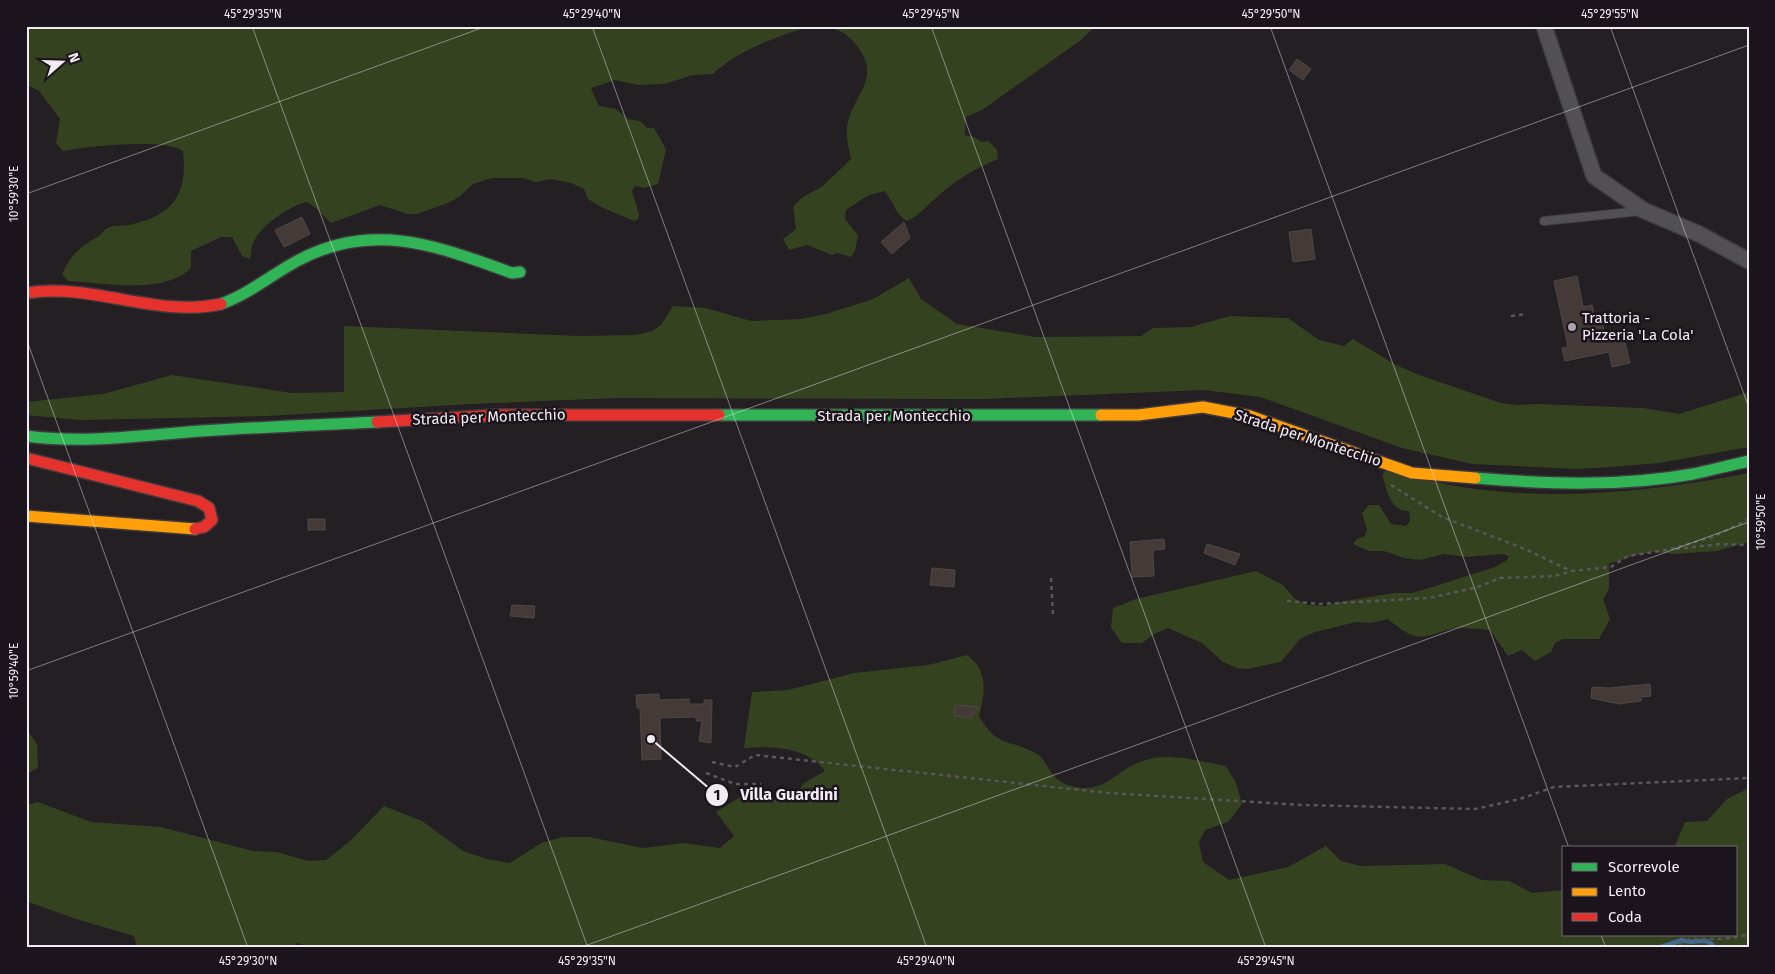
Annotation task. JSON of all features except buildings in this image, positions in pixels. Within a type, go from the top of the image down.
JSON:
[{"type":"street","points":[[1544,26],[1594,176],[1643,210],[1699,234],[1749,261]]},
{"type":"street","points":[[26,293],[44,290],[179,309],[221,304],[265,284],[297,262],[336,243],[384,236],[418,242],[512,273],[520,272]]},
{"type":"street","name":"Strada per Montecchio","points":[[26,436],[57,440],[107,439],[212,431],[499,415],[1128,415],[1203,408],[1250,416],[1412,473],[1540,483],[1612,482],[1692,474],[1749,461]]},
{"type":"street","points":[[26,458],[198,501],[210,508],[212,520],[204,527],[194,529],[26,516]]},
{"type":"lane","points":[[1544,221],[1643,210]]},
{"type":"path","points":[[1511,316],[1527,314]]},
{"type":"path","points":[[1385,481],[1442,517],[1525,549],[1572,571]]},
{"type":"path","points":[[1667,550],[1713,537],[1749,519]]},
{"type":"path","points":[[1286,601],[1320,604],[1428,598],[1478,587],[1500,578],[1555,576],[1572,571],[1611,567],[1628,556],[1720,544],[1749,546]]},
{"type":"path","points":[[1051,578],[1053,615]]},
{"type":"path","points":[[712,762],[735,767],[755,755],[1109,793],[1303,805],[1474,809],[1520,799],[1554,787],[1749,778]]},
{"type":"path","points":[[706,773],[735,784],[761,784]]},
{"type":"path","points":[[1672,948],[1689,939],[1749,935]]},
{"type":"green space","points":[[26,26],[809,26],[746,51],[723,65],[713,74],[693,75],[664,84],[638,85],[615,80],[591,88],[599,106],[616,109],[628,119],[640,121],[647,128],[654,128],[666,149],[658,184],[644,188],[635,186],[632,191],[639,214],[638,219],[634,221],[601,207],[588,199],[584,189],[571,183],[551,179],[536,182],[523,178],[492,178],[473,184],[459,197],[448,203],[417,214],[408,214],[380,205],[331,223],[307,202],[284,212],[262,230],[253,243],[250,259],[242,256],[232,237],[221,237],[191,251],[191,268],[179,276],[165,282],[150,285],[116,285],[68,281],[62,274],[74,254],[106,229],[112,226],[129,225],[144,221],[157,216],[167,209],[180,191],[184,166],[183,151],[174,147],[160,145],[125,144],[63,151],[56,143],[60,119],[39,91],[26,84]]},
{"type":"green space","points":[[825,26],[1095,26],[1081,40],[982,110],[966,117],[965,135],[974,137],[982,142],[988,141],[997,150],[998,159],[957,181],[919,214],[907,221],[899,215],[884,191],[867,196],[846,210],[845,219],[858,235],[855,251],[851,257],[837,253],[832,255],[807,245],[789,250],[783,239],[796,229],[793,206],[803,197],[823,186],[851,159],[847,140],[847,128],[849,117],[863,88],[867,68],[857,46],[847,35]]},
{"type":"green space","points":[[909,278],[921,299],[957,324],[1036,337],[1141,336],[1153,328],[1191,327],[1230,316],[1288,318],[1319,340],[1344,346],[1353,339],[1396,365],[1501,403],[1643,408],[1679,414],[1749,392],[1749,447],[1659,463],[1611,467],[1576,469],[1472,464],[1402,448],[1260,397],[1204,390],[984,399],[616,398],[268,416],[81,420],[26,415],[26,402],[103,394],[172,375],[292,393],[344,392],[344,326],[579,336],[636,335],[652,331],[661,325],[673,306],[706,308],[751,321],[801,319],[826,314],[873,299]]},
{"type":"green space","points":[[1387,469],[1427,480],[1468,488],[1539,494],[1574,494],[1644,489],[1749,473],[1749,542],[1717,551],[1674,554],[1654,552],[1636,555],[1609,564],[1609,589],[1603,599],[1610,619],[1599,639],[1563,639],[1555,643],[1551,652],[1535,661],[1522,650],[1508,656],[1490,630],[1456,628],[1421,637],[1407,633],[1388,619],[1371,623],[1356,622],[1315,632],[1300,639],[1281,662],[1247,669],[1237,668],[1223,662],[1202,643],[1168,628],[1154,634],[1142,643],[1122,643],[1111,628],[1113,608],[1136,599],[1256,571],[1283,585],[1295,599],[1308,605],[1326,606],[1394,593],[1413,593],[1495,567],[1506,561],[1509,556],[1502,554],[1467,557],[1444,554],[1420,560],[1404,558],[1384,551],[1369,551],[1353,544],[1357,539],[1365,536],[1367,530],[1362,513],[1369,505],[1379,505],[1391,524],[1406,526],[1410,521],[1409,511],[1397,508],[1390,499],[1382,475]]},
{"type":"green space","points":[[967,655],[974,661],[979,668],[984,682],[979,716],[986,726],[998,738],[1037,754],[1054,776],[1066,784],[1075,787],[1095,787],[1110,780],[1131,766],[1161,757],[1183,758],[1226,766],[1236,783],[1242,804],[1228,822],[1205,830],[1199,842],[1203,862],[1229,880],[1288,867],[1326,846],[1341,861],[1361,866],[1445,864],[1482,880],[1509,881],[1532,893],[1562,890],[1562,936],[1738,936],[1738,846],[1675,846],[1685,822],[1707,821],[1727,799],[1749,788],[1749,948],[317,948],[296,943],[294,948],[137,948],[134,936],[73,918],[26,901],[26,805],[38,802],[91,822],[161,827],[253,851],[276,852],[309,861],[326,860],[349,842],[384,806],[422,821],[463,851],[487,859],[510,863],[541,843],[563,837],[589,837],[643,848],[683,843],[720,848],[734,836],[716,812],[748,792],[789,803],[804,783],[825,771],[818,763],[799,753],[766,747],[744,748],[752,692],[788,690],[854,673],[928,665]]},
{"type":"green space","points":[[26,729],[37,744],[38,768],[26,774]]},
{"type":"waterway","points":[[1658,948],[1682,940],[1691,942],[1704,941],[1715,948]]},
{"type":"traffic: fast","points":[[221,304],[250,290],[297,261],[325,249],[352,242],[378,240],[405,242],[458,254],[512,273],[520,272]]},
{"type":"traffic: fast","points":[[719,415],[1101,415]]},
{"type":"traffic: fast","points":[[26,436],[92,439],[377,422]]},
{"type":"traffic: fast","points":[[1475,478],[1529,482],[1611,483],[1693,474],[1749,461]]},
{"type":"traffic: slow","points":[[1101,415],[1138,415],[1203,407],[1250,416],[1412,473],[1475,478]]},
{"type":"traffic: slow","points":[[26,516],[195,529]]},
{"type":"traffic: jam","points":[[26,293],[50,291],[75,292],[172,307],[197,307],[221,304]]},
{"type":"traffic: jam","points":[[377,422],[499,415],[719,415]]},
{"type":"traffic: jam","points":[[26,458],[198,501],[209,508],[212,520],[204,527],[195,529]]},
{"type":"place","name":"Trattoria - Pizzeria 'La Cola'","points":[[1572,327]]},
{"type":"place","name":"Villa Guardini","points":[[651,739]]}]
